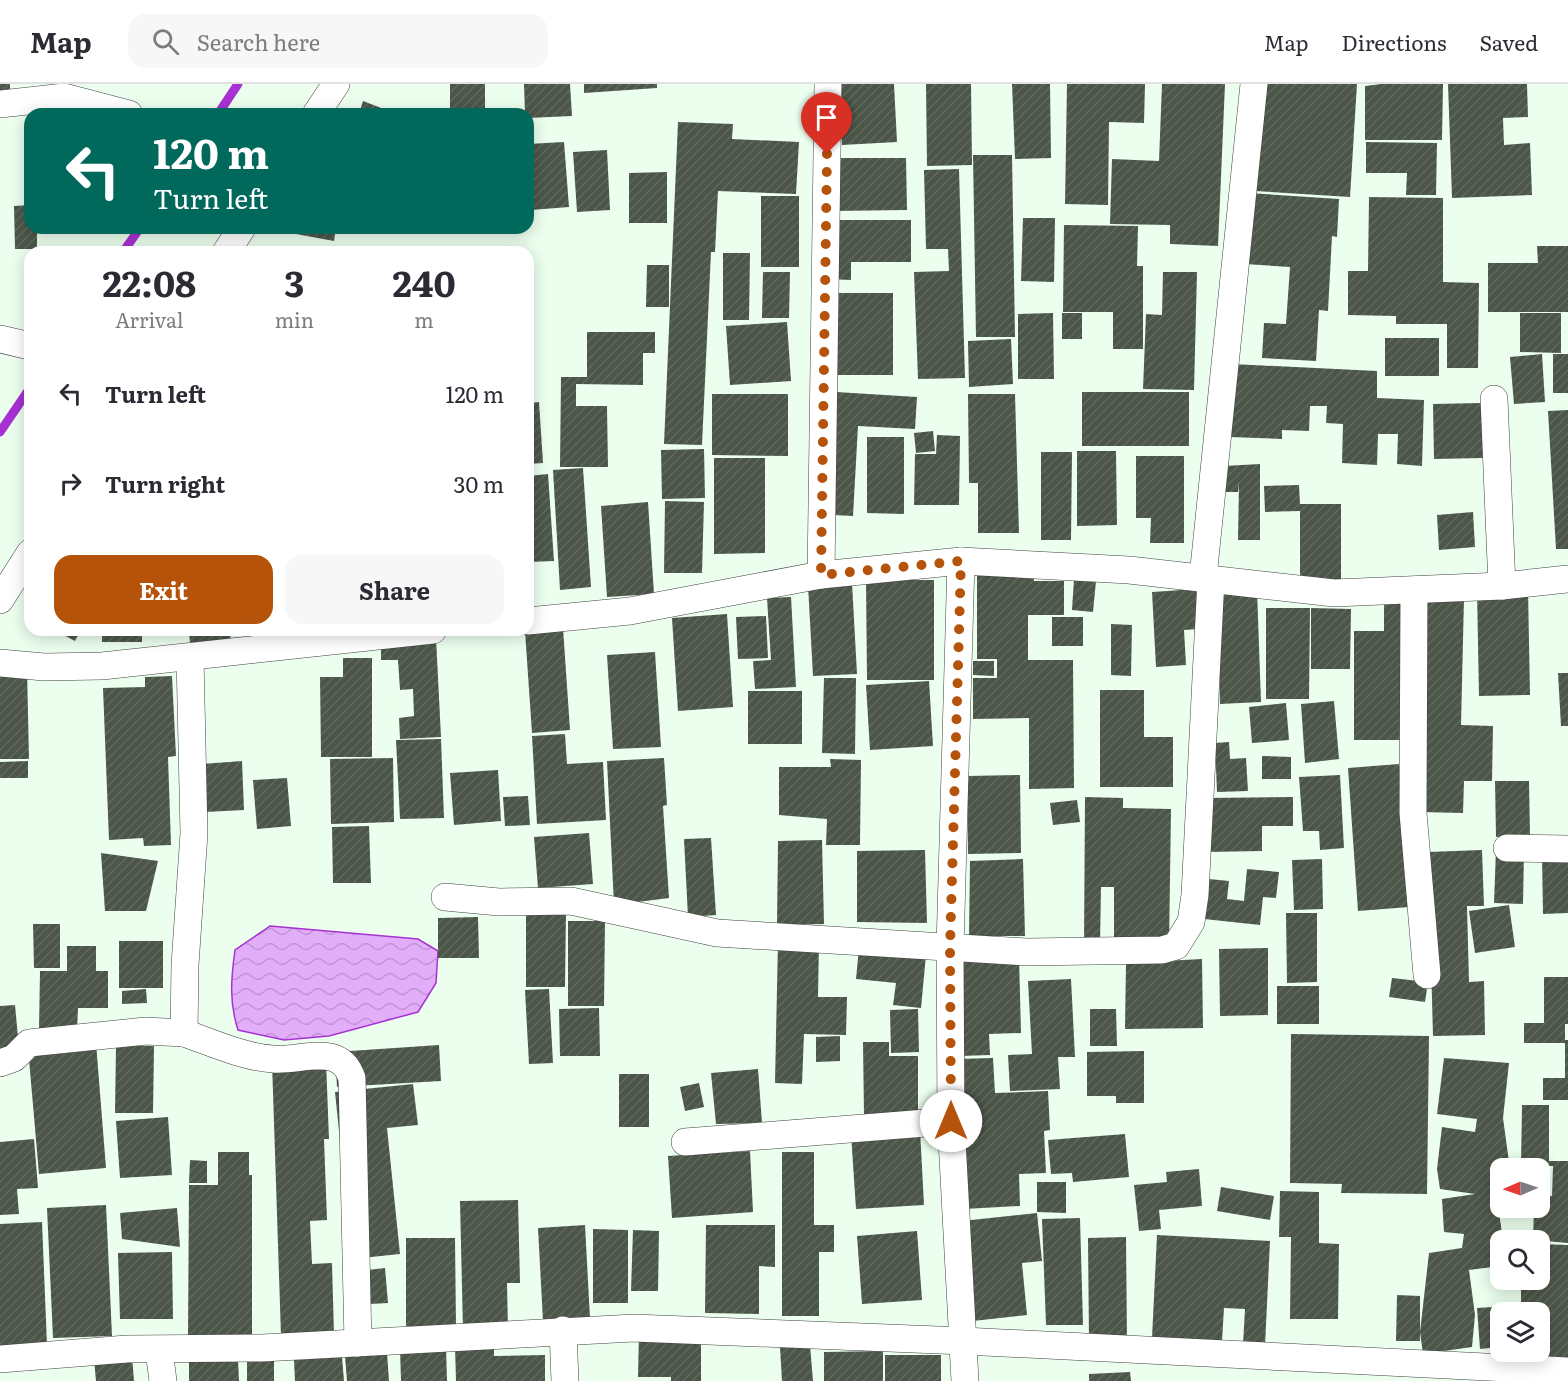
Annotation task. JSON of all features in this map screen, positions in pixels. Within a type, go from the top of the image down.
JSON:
[{"type":"street","points":[[821,575],[828,84]]},
{"type":"street","points":[[445,897],[499,902],[571,901],[717,933],[950,948],[1027,952],[1162,950],[1176,946],[1181,941],[1191,922],[1195,895],[1207,578],[1254,84]]},
{"type":"street","points":[[0,104],[64,97],[106,108]]},
{"type":"street","points":[[0,339],[24,345]]},
{"type":"street","points":[[1494,399],[1502,586]]},
{"type":"street","points":[[961,561],[950,948],[951,1121],[965,1381]]},
{"type":"street","points":[[534,620],[630,611],[821,575],[961,561],[1207,578],[1334,593],[1502,586],[1568,579]]},
{"type":"street","points":[[0,600],[24,562]]},
{"type":"street","points":[[1414,590],[1413,813],[1427,975]]},
{"type":"street","points":[[0,663],[44,667],[102,666],[379,636]]},
{"type":"street","points":[[184,1033],[185,965],[194,833],[190,657]]},
{"type":"street","points":[[1507,848],[1568,849]]},
{"type":"street","points":[[0,1063],[14,1058],[29,1043],[146,1031],[184,1033],[256,1057],[292,1059],[327,1056],[335,1058],[349,1069],[352,1078],[358,1343]]},
{"type":"street","points":[[685,1142],[951,1121]]},
{"type":"street","points":[[0,1359],[127,1349],[262,1348],[563,1330],[634,1328],[964,1341],[1568,1371]]},
{"type":"street","points":[[563,1330],[565,1381]]},
{"type":"street","points":[[159,1350],[163,1381]]},
{"type":"water","points":[[270,926],[418,939],[438,951],[436,983],[418,1012],[329,1036],[284,1040],[238,1030],[233,1010],[232,990],[235,950]]},
{"type":"building","points":[[0,84],[10,84],[10,99],[0,98]]},
{"type":"building","points":[[450,84],[485,84],[485,108],[450,108]]},
{"type":"building","points":[[524,84],[570,84],[572,116],[534,118],[534,108],[525,108]]},
{"type":"building","points":[[584,84],[657,84],[657,88],[584,93]]},
{"type":"building","points":[[831,84],[894,84],[897,142],[842,145],[840,98]]},
{"type":"building","points":[[926,84],[971,84],[972,165],[927,166]]},
{"type":"building","points":[[1012,84],[1050,84],[1051,158],[1015,159]]},
{"type":"building","points":[[1067,84],[1145,84],[1144,123],[1109,122],[1108,205],[1065,204]]},
{"type":"building","points":[[1162,84],[1225,84],[1218,246],[1170,244],[1170,225],[1110,224],[1112,159],[1159,161]]},
{"type":"building","points":[[1262,84],[1357,84],[1350,197],[1255,191]]},
{"type":"building","points":[[1443,84],[1442,140],[1365,140],[1365,86]]},
{"type":"building","points":[[1448,84],[1527,84],[1528,117],[1503,118],[1504,145],[1530,143],[1532,195],[1452,198]]},
{"type":"building","points":[[363,101],[381,108],[361,108]]},
{"type":"building","points":[[678,122],[733,124],[732,139],[799,142],[796,194],[718,191],[715,252],[711,252],[702,445],[664,444]]},
{"type":"building","points":[[564,142],[569,207],[534,210],[534,144]]},
{"type":"building","points":[[1366,142],[1437,143],[1436,195],[1406,195],[1407,173],[1366,173]]},
{"type":"building","points":[[607,150],[610,210],[577,212],[573,152]]},
{"type":"building","points":[[973,155],[1012,155],[1015,337],[976,337]]},
{"type":"building","points":[[831,158],[906,158],[907,210],[832,211]]},
{"type":"building","points":[[959,169],[965,378],[918,379],[914,272],[949,271],[948,249],[926,249],[924,170]]},
{"type":"building","points":[[667,172],[667,223],[629,223],[629,173]]},
{"type":"building","points":[[1249,193],[1339,199],[1337,237],[1332,236],[1328,311],[1319,310],[1316,361],[1262,358],[1264,323],[1286,324],[1290,267],[1245,264]]},
{"type":"building","points":[[761,196],[799,196],[799,267],[761,267]]},
{"type":"building","points":[[1369,197],[1443,198],[1443,282],[1479,283],[1478,368],[1447,368],[1447,324],[1396,324],[1396,316],[1348,315],[1348,271],[1368,271]]},
{"type":"building","points":[[24,205],[24,234],[37,234],[37,246],[15,249],[14,206]]},
{"type":"building","points":[[1023,218],[1055,218],[1054,282],[1021,281]]},
{"type":"building","points":[[825,220],[911,220],[911,262],[851,262],[851,280],[825,279]]},
{"type":"building","points":[[1064,225],[1138,226],[1137,266],[1143,266],[1143,349],[1113,349],[1113,312],[1063,312]]},
{"type":"building","points":[[296,234],[335,234],[334,241]]},
{"type":"building","points":[[1537,246],[1568,246],[1568,312],[1488,312],[1488,263],[1538,263]]},
{"type":"building","points":[[723,253],[750,253],[749,320],[723,320]]},
{"type":"building","points":[[647,265],[669,265],[669,307],[646,307]]},
{"type":"building","points":[[763,272],[790,272],[789,318],[762,318]]},
{"type":"building","points":[[1163,272],[1197,272],[1194,390],[1143,389],[1146,314],[1162,315]]},
{"type":"building","points":[[822,293],[893,293],[893,375],[822,375]]},
{"type":"building","points":[[1053,313],[1054,379],[1018,379],[1018,314]]},
{"type":"building","points":[[1062,313],[1082,313],[1082,339],[1062,339]]},
{"type":"building","points":[[1520,313],[1561,313],[1561,353],[1520,352]]},
{"type":"building","points":[[787,322],[791,381],[730,385],[726,326]]},
{"type":"building","points":[[587,332],[655,332],[655,353],[643,353],[643,385],[576,384],[576,406],[607,406],[608,467],[560,467],[561,377],[587,377]]},
{"type":"building","points":[[1385,338],[1439,338],[1439,376],[1385,376]]},
{"type":"building","points":[[1011,339],[1013,384],[969,387],[968,341]]},
{"type":"building","points":[[1542,354],[1545,402],[1514,404],[1510,357]]},
{"type":"building","points":[[1553,354],[1568,354],[1568,393],[1553,393]]},
{"type":"building","points":[[1232,364],[1377,371],[1377,398],[1424,400],[1422,466],[1397,464],[1398,434],[1378,434],[1377,465],[1342,463],[1343,424],[1326,423],[1327,406],[1310,406],[1309,431],[1282,430],[1282,439],[1230,437]]},
{"type":"building","points":[[820,391],[917,397],[915,429],[858,426],[853,516],[813,514]]},
{"type":"building","points":[[1082,392],[1189,392],[1189,446],[1082,446]]},
{"type":"building","points":[[712,394],[788,394],[788,456],[712,455]]},
{"type":"building","points":[[968,394],[1015,394],[1019,533],[978,533],[978,483],[969,483]]},
{"type":"building","points":[[534,402],[539,402],[543,463],[534,464]]},
{"type":"building","points":[[1482,403],[1483,458],[1434,459],[1433,404]]},
{"type":"building","points":[[1568,410],[1568,549],[1556,549],[1548,411]]},
{"type":"building","points":[[933,431],[935,451],[916,453],[914,433]]},
{"type":"building","points":[[937,435],[960,436],[959,505],[914,505],[915,454],[936,454]]},
{"type":"building","points":[[867,437],[904,437],[904,514],[867,513]]},
{"type":"building","points":[[704,449],[705,498],[662,499],[661,450]]},
{"type":"building","points":[[1077,451],[1116,451],[1117,525],[1077,526]]},
{"type":"building","points":[[1041,452],[1072,452],[1071,540],[1041,540]]},
{"type":"building","points":[[1136,456],[1184,456],[1184,543],[1150,543],[1151,518],[1136,518]]},
{"type":"building","points":[[714,458],[765,458],[765,553],[714,554]]},
{"type":"building","points":[[1260,464],[1260,540],[1238,540],[1239,483],[1238,492],[1224,492],[1224,466]]},
{"type":"building","points":[[583,468],[591,587],[560,590],[553,470]]},
{"type":"building","points":[[548,474],[554,561],[534,562],[534,475]]},
{"type":"building","points":[[1299,485],[1300,504],[1341,504],[1341,585],[1300,585],[1300,511],[1265,512],[1264,486]]},
{"type":"building","points":[[665,501],[704,502],[702,573],[664,573]]},
{"type":"building","points":[[648,502],[654,594],[607,597],[601,506]]},
{"type":"building","points":[[1473,512],[1475,547],[1439,550],[1437,515]]},
{"type":"building","points":[[977,568],[1034,568],[1034,581],[1064,581],[1064,615],[1028,615],[1028,660],[1073,660],[1074,788],[1029,789],[1029,718],[973,719],[973,678],[997,678],[997,659],[977,659]]},
{"type":"building","points":[[1074,579],[1096,581],[1093,612],[1072,610]]},
{"type":"building","points":[[866,580],[934,580],[934,680],[867,680]]},
{"type":"building","points":[[852,583],[857,674],[813,676],[808,585]]},
{"type":"building","points":[[1197,589],[1199,629],[1184,630],[1186,665],[1156,667],[1152,592]]},
{"type":"building","points":[[1528,589],[1530,695],[1479,696],[1477,590]]},
{"type":"building","points":[[1257,590],[1261,702],[1220,704],[1217,592]]},
{"type":"building","points":[[1403,595],[1404,740],[1354,740],[1354,631],[1384,631],[1384,596]]},
{"type":"building","points":[[791,597],[796,687],[755,689],[753,661],[771,660],[767,598]]},
{"type":"building","points":[[1422,598],[1464,598],[1461,725],[1493,726],[1492,781],[1464,781],[1463,813],[1419,812]]},
{"type":"building","points":[[1266,608],[1310,608],[1309,699],[1266,699]]},
{"type":"building","points":[[1311,608],[1351,609],[1350,669],[1311,669]]},
{"type":"building","points":[[727,614],[733,707],[678,711],[672,618]]},
{"type":"building","points":[[766,616],[768,658],[738,659],[736,617]]},
{"type":"building","points":[[1052,617],[1083,617],[1083,646],[1052,646]]},
{"type":"building","points":[[1111,624],[1132,625],[1131,676],[1111,675]]},
{"type":"building","points":[[563,628],[570,730],[532,733],[525,636],[534,636],[534,630]]},
{"type":"building","points":[[65,636],[78,636],[75,641]]},
{"type":"building","points":[[102,636],[142,636],[142,642],[102,642]]},
{"type":"building","points":[[189,636],[230,636],[231,642],[190,644]]},
{"type":"building","points":[[436,638],[441,737],[400,739],[399,718],[414,716],[413,689],[400,690],[398,660],[381,660],[381,641]]},
{"type":"building","points":[[655,652],[661,747],[613,749],[607,655]]},
{"type":"building","points":[[343,658],[372,658],[372,757],[321,757],[320,677],[343,677]]},
{"type":"building","points":[[973,661],[994,661],[994,676],[973,675]]},
{"type":"building","points":[[27,669],[29,759],[0,759],[0,670]]},
{"type":"building","points":[[1558,673],[1568,673],[1568,726],[1561,726]]},
{"type":"building","points":[[172,676],[176,756],[168,757],[171,845],[144,846],[143,838],[109,840],[103,688],[145,687],[145,677]]},
{"type":"building","points":[[824,678],[856,678],[855,754],[822,753]]},
{"type":"building","points":[[929,681],[933,746],[870,750],[866,685]]},
{"type":"building","points":[[1100,690],[1144,690],[1144,737],[1173,737],[1173,787],[1100,787]]},
{"type":"building","points":[[748,691],[802,691],[802,744],[748,744]]},
{"type":"building","points":[[1334,701],[1339,759],[1305,763],[1301,704]]},
{"type":"building","points":[[1286,703],[1289,740],[1252,743],[1249,707]]},
{"type":"building","points":[[565,734],[567,764],[603,762],[606,820],[537,824],[532,736]]},
{"type":"building","points":[[441,739],[444,818],[400,819],[396,740]]},
{"type":"building","points":[[1229,742],[1230,759],[1246,758],[1248,791],[1217,792],[1215,743]]},
{"type":"building","points":[[1262,756],[1291,757],[1291,779],[1262,779]]},
{"type":"building","points":[[393,758],[394,822],[331,824],[330,759]]},
{"type":"building","points":[[664,758],[667,805],[663,806],[669,898],[614,905],[607,761]]},
{"type":"building","points":[[830,759],[861,760],[860,845],[826,845],[827,819],[779,815],[779,767],[831,767]]},
{"type":"building","points":[[28,761],[28,778],[0,778],[0,762]]},
{"type":"building","points":[[242,761],[244,810],[205,812],[202,764]]},
{"type":"building","points":[[1399,764],[1409,907],[1358,911],[1348,768]]},
{"type":"building","points":[[498,770],[501,821],[454,825],[450,773]]},
{"type":"building","points":[[1020,775],[1021,853],[968,854],[967,776]]},
{"type":"building","points":[[1340,775],[1344,848],[1320,850],[1319,831],[1303,831],[1299,777]]},
{"type":"building","points":[[287,778],[291,826],[257,829],[253,780]]},
{"type":"building","points":[[1495,781],[1529,781],[1530,836],[1496,837]]},
{"type":"building","points":[[528,796],[530,825],[505,826],[503,797]]},
{"type":"building","points":[[1085,797],[1123,798],[1123,808],[1171,809],[1169,947],[1114,946],[1114,887],[1101,887],[1100,945],[1084,944]]},
{"type":"building","points":[[1293,797],[1293,826],[1262,826],[1262,851],[1206,852],[1206,798]]},
{"type":"building","points":[[1077,800],[1080,822],[1053,825],[1050,803]]},
{"type":"building","points":[[369,826],[371,883],[333,883],[332,827]]},
{"type":"building","points":[[589,833],[593,884],[538,888],[534,837]]},
{"type":"building","points":[[711,838],[716,915],[688,917],[684,839]]},
{"type":"building","points":[[822,840],[824,924],[777,925],[778,841]]},
{"type":"building","points":[[1496,849],[1524,850],[1523,904],[1494,903]]},
{"type":"building","points":[[925,850],[927,923],[857,922],[857,851]]},
{"type":"building","points":[[1482,850],[1484,906],[1467,906],[1469,982],[1484,981],[1485,1035],[1433,1036],[1428,852]]},
{"type":"building","points":[[101,853],[158,861],[146,911],[105,911]]},
{"type":"building","points":[[1542,856],[1568,857],[1568,913],[1543,914]]},
{"type":"building","points":[[1023,859],[1025,936],[969,936],[970,861]]},
{"type":"building","points":[[1322,859],[1323,909],[1294,910],[1292,860]]},
{"type":"building","points":[[1247,869],[1279,872],[1276,898],[1263,897],[1260,925],[1195,918],[1199,878],[1229,881],[1227,899],[1244,901]]},
{"type":"building","points":[[1509,905],[1515,947],[1475,953],[1469,911]]},
{"type":"building","points":[[526,909],[566,909],[565,987],[526,987]]},
{"type":"building","points":[[1286,913],[1317,913],[1317,982],[1287,983]]},
{"type":"building","points":[[478,917],[479,958],[438,958],[438,918]]},
{"type":"building","points":[[568,921],[605,921],[604,1006],[568,1006]]},
{"type":"building","points":[[33,924],[60,924],[60,968],[34,968]]},
{"type":"building","points":[[778,940],[819,941],[818,997],[847,997],[846,1035],[804,1034],[802,1084],[775,1083]]},
{"type":"building","points":[[119,941],[163,941],[163,988],[119,988]]},
{"type":"building","points":[[67,946],[96,946],[96,971],[108,971],[108,1008],[78,1008],[77,1031],[39,1030],[40,971],[67,971]]},
{"type":"building","points":[[859,948],[926,955],[921,1008],[893,1005],[896,983],[856,979]]},
{"type":"building","points":[[1268,948],[1268,1015],[1220,1016],[1219,949]]},
{"type":"building","points":[[1019,957],[1021,1033],[989,1034],[990,1055],[960,1056],[958,958]]},
{"type":"building","points":[[1202,959],[1203,1028],[1125,1029],[1126,963]]},
{"type":"building","points":[[1544,977],[1568,977],[1568,1024],[1565,1024],[1565,1040],[1568,1040],[1568,1100],[1543,1100],[1543,1078],[1565,1078],[1565,1043],[1524,1043],[1524,1023],[1544,1023]]},
{"type":"building","points":[[1392,978],[1428,982],[1425,1002],[1389,997]]},
{"type":"building","points":[[1071,979],[1075,1057],[1058,1057],[1060,1089],[1010,1091],[1008,1055],[1032,1054],[1028,981]]},
{"type":"building","points":[[1277,986],[1319,986],[1319,1024],[1277,1024]]},
{"type":"building","points":[[146,989],[147,1003],[122,1004],[122,991]]},
{"type":"building","points":[[549,989],[553,1063],[529,1064],[525,990]]},
{"type":"building","points":[[15,1005],[19,1048],[0,1049],[0,1006]]},
{"type":"building","points":[[599,1008],[600,1056],[560,1056],[559,1009]]},
{"type":"building","points":[[918,1009],[919,1052],[891,1053],[890,1010]]},
{"type":"building","points":[[1090,1009],[1116,1009],[1117,1046],[1090,1046]]},
{"type":"building","points":[[1291,1034],[1429,1036],[1427,1194],[1341,1193],[1342,1184],[1290,1183]]},
{"type":"building","points":[[840,1036],[840,1061],[816,1062],[816,1037]]},
{"type":"building","points":[[863,1042],[889,1042],[889,1056],[918,1056],[918,1115],[864,1115]]},
{"type":"building","points":[[96,1043],[106,1168],[39,1174],[28,1048]]},
{"type":"building","points":[[116,1045],[154,1046],[153,1113],[115,1113]]},
{"type":"building","points":[[439,1045],[441,1081],[337,1087],[335,1052]]},
{"type":"building","points":[[1144,1051],[1144,1103],[1116,1103],[1116,1096],[1087,1096],[1087,1052]]},
{"type":"building","points":[[993,1058],[995,1093],[1048,1091],[1050,1130],[1044,1131],[1046,1173],[1019,1174],[1020,1206],[964,1209],[956,1059]]},
{"type":"building","points":[[1444,1058],[1509,1063],[1503,1118],[1508,1158],[1490,1158],[1490,1218],[1500,1218],[1502,1230],[1490,1230],[1490,1267],[1469,1270],[1475,1315],[1472,1347],[1423,1354],[1420,1332],[1429,1253],[1462,1248],[1464,1234],[1444,1232],[1442,1199],[1475,1194],[1440,1189],[1437,1169],[1442,1127],[1475,1132],[1477,1119],[1437,1114]]},
{"type":"building","points":[[326,1061],[329,1139],[324,1139],[327,1220],[310,1221],[312,1264],[332,1263],[334,1334],[281,1336],[272,1062]]},
{"type":"building","points":[[758,1069],[762,1123],[716,1124],[711,1073]]},
{"type":"building","points":[[619,1074],[649,1074],[649,1127],[619,1127]]},
{"type":"building","points":[[699,1083],[704,1107],[685,1111],[680,1087]]},
{"type":"building","points":[[413,1084],[418,1125],[387,1128],[400,1254],[352,1259],[335,1092]]},
{"type":"building","points":[[1522,1105],[1549,1105],[1549,1158],[1521,1158]]},
{"type":"building","points":[[168,1117],[172,1175],[120,1178],[116,1121]]},
{"type":"building","points":[[920,1130],[924,1205],[856,1209],[851,1134]]},
{"type":"building","points":[[1125,1134],[1129,1177],[1073,1182],[1072,1173],[1051,1174],[1048,1140]]},
{"type":"building","points":[[34,1139],[38,1188],[17,1189],[19,1214],[0,1215],[0,1142]]},
{"type":"building","points":[[750,1151],[753,1212],[672,1218],[668,1156]]},
{"type":"building","points":[[218,1152],[249,1152],[249,1175],[252,1175],[252,1338],[188,1338],[189,1185],[218,1185]]},
{"type":"building","points":[[782,1152],[814,1152],[814,1225],[834,1225],[834,1252],[819,1252],[819,1316],[782,1316]]},
{"type":"building","points":[[190,1160],[207,1161],[207,1183],[189,1183]]},
{"type":"building","points":[[1550,1161],[1568,1161],[1568,1243],[1550,1241],[1550,1230],[1533,1230],[1534,1218],[1550,1218],[1553,1166],[1550,1166]]},
{"type":"building","points":[[1199,1169],[1202,1206],[1159,1210],[1161,1229],[1139,1231],[1134,1185],[1167,1182],[1166,1172]]},
{"type":"building","points":[[1037,1182],[1066,1182],[1066,1213],[1037,1212]]},
{"type":"building","points":[[1221,1187],[1274,1196],[1270,1220],[1217,1211]]},
{"type":"building","points":[[1280,1191],[1319,1192],[1319,1243],[1339,1244],[1338,1319],[1290,1319],[1291,1237],[1279,1237]]},
{"type":"building","points":[[518,1200],[520,1283],[507,1283],[508,1330],[463,1331],[460,1201]]},
{"type":"building","points":[[106,1205],[112,1336],[53,1338],[47,1208]]},
{"type":"building","points":[[177,1208],[180,1247],[122,1239],[120,1213]]},
{"type":"building","points":[[1037,1213],[1042,1261],[1022,1263],[1027,1315],[973,1321],[962,1221]]},
{"type":"building","points":[[1080,1218],[1083,1325],[1046,1325],[1042,1219]]},
{"type":"building","points":[[42,1222],[47,1345],[0,1347],[0,1224]]},
{"type":"building","points":[[585,1225],[590,1318],[543,1321],[538,1228]]},
{"type":"building","points":[[706,1225],[775,1225],[775,1267],[759,1266],[759,1314],[705,1313]]},
{"type":"building","points":[[593,1229],[628,1230],[628,1303],[593,1303]]},
{"type":"building","points":[[633,1230],[659,1231],[658,1291],[631,1291]]},
{"type":"building","points":[[917,1231],[922,1300],[862,1304],[857,1236]]},
{"type":"building","points":[[1157,1235],[1270,1241],[1265,1346],[1243,1345],[1245,1309],[1224,1308],[1222,1341],[1152,1338]]},
{"type":"building","points":[[1126,1237],[1127,1341],[1089,1341],[1088,1238]]},
{"type":"building","points":[[406,1238],[455,1238],[456,1326],[406,1326]]},
{"type":"building","points":[[1550,1244],[1568,1245],[1568,1358],[1550,1358],[1550,1302],[1521,1302],[1521,1290],[1550,1290]]},
{"type":"building","points":[[172,1252],[173,1319],[120,1319],[118,1253]]},
{"type":"building","points":[[385,1268],[388,1303],[353,1305],[350,1272]]},
{"type":"building","points":[[1397,1295],[1420,1296],[1420,1341],[1396,1341]]},
{"type":"building","points":[[1490,1307],[1490,1348],[1480,1349],[1477,1308]]},
{"type":"building","points":[[639,1332],[701,1333],[701,1381],[671,1381],[671,1377],[638,1377]]},
{"type":"building","points":[[810,1345],[813,1381],[782,1381],[780,1347]]},
{"type":"building","points":[[494,1346],[494,1356],[545,1355],[545,1381],[456,1381],[455,1347]]},
{"type":"building","points":[[446,1347],[447,1381],[401,1381],[400,1348]]},
{"type":"building","points":[[883,1351],[883,1381],[824,1381],[824,1352]]},
{"type":"building","points":[[387,1353],[389,1381],[347,1381],[345,1356]]},
{"type":"building","points":[[885,1355],[941,1355],[941,1381],[885,1381]]},
{"type":"building","points":[[132,1356],[134,1381],[96,1381],[94,1359]]},
{"type":"building","points":[[342,1357],[344,1381],[295,1381],[294,1360]]},
{"type":"building","points":[[238,1360],[239,1381],[189,1381],[189,1361]]},
{"type":"building","points":[[274,1361],[274,1381],[247,1381],[247,1362]]},
{"type":"building","points":[[1130,1372],[1131,1381],[1089,1381],[1089,1374]]},
{"type":"waterway","points":[[222,108],[238,84]]},
{"type":"waterway","points":[[127,246],[136,234]]},
{"type":"waterway","points":[[0,432],[24,397]]},
{"type":"route","points":[[827,154],[821,575],[961,561],[950,948],[951,1121]]}]
